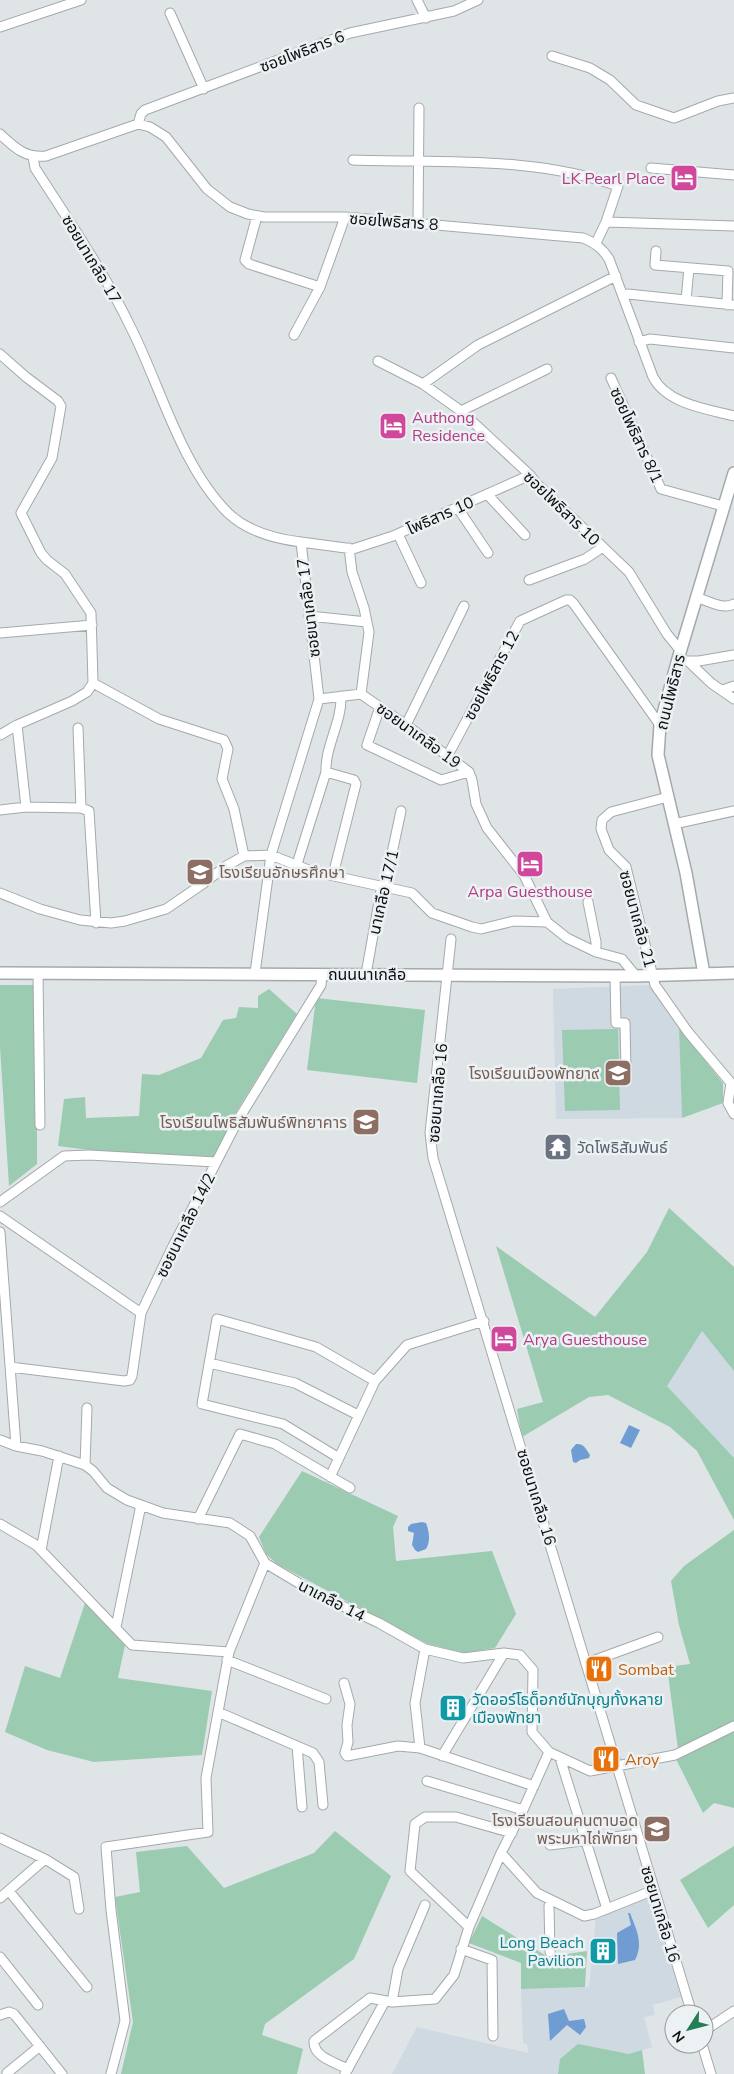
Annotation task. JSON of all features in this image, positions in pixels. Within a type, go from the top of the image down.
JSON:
[{"type":"street","points":[[0,27],[81,0]]},
{"type":"street","points":[[417,0],[426,18]]},
{"type":"street","name":"ซอยโพธิสาร 6","points":[[138,124],[141,114],[145,110],[350,33],[454,11],[478,0]]},
{"type":"street","points":[[170,13],[204,89]]},
{"type":"street","points":[[552,56],[590,68],[610,80],[636,105],[674,118],[718,101],[734,98]]},
{"type":"street","points":[[418,223],[419,108]]},
{"type":"street","points":[[0,134],[17,150],[33,157],[46,156],[138,124]]},
{"type":"street","name":"ซอยโพธิสาร 8","points":[[138,124],[150,127],[166,137],[207,189],[217,199],[239,212],[257,216],[345,217],[418,223],[583,238],[596,243]]},
{"type":"street","name":"ซอยนาเกลือ 17","points":[[33,157],[35,168],[116,297],[138,341],[182,445],[210,490],[227,512],[241,523],[271,536],[301,542],[319,699],[271,855],[255,974]]},
{"type":"street","points":[[353,160],[491,164],[553,169],[602,180],[618,186],[606,222],[596,243],[610,259],[653,378],[661,389],[672,396],[697,407],[734,416]]},
{"type":"street","points":[[651,168],[734,175]]},
{"type":"street","points":[[257,216],[246,260],[249,264],[320,286]]},
{"type":"street","points":[[294,335],[320,286],[345,217]]},
{"type":"street","points":[[606,222],[734,226]]},
{"type":"street","points":[[624,296],[628,294],[731,305],[728,271],[655,265],[656,251]]},
{"type":"street","points":[[686,300],[689,268]]},
{"type":"street","points":[[423,384],[478,345],[616,276]]},
{"type":"street","points":[[639,342],[650,339],[734,348]]},
{"type":"street","points":[[0,354],[26,377],[58,401],[61,406],[52,458],[21,513],[41,553],[65,574],[91,614],[93,682],[87,692],[72,701],[17,725],[0,735]]},
{"type":"street","name":"ซอยโพธิสาร 10","points":[[378,361],[423,384],[462,411],[530,475],[536,483],[629,572],[682,657],[711,683],[734,699]]},
{"type":"street","points":[[462,411],[547,369]]},
{"type":"street","name":"ซอยโพธิสาร 8/1","points":[[611,378],[660,489],[723,506]]},
{"type":"street","name":"ถนนโพธิสาร","points":[[704,974],[686,873],[658,755],[660,725],[682,657],[696,597],[734,473]]},
{"type":"street","name":"โพธิสาร 10","points":[[301,542],[358,548],[398,534],[530,475]]},
{"type":"street","points":[[487,494],[525,535]]},
{"type":"street","points":[[457,507],[488,553]]},
{"type":"street","points":[[398,534],[421,583]]},
{"type":"street","points":[[529,580],[585,559],[603,547]]},
{"type":"street","name":"ซอยนาเกลือ 19","points":[[349,548],[355,587],[367,622],[368,632],[361,694],[406,724],[469,772],[476,804],[487,828],[524,875],[547,922],[567,938],[596,952],[622,959],[636,976]]},
{"type":"street","points":[[696,597],[728,607],[734,604]]},
{"type":"street","name":"ซอยโพธิสาร 12","points":[[448,755],[520,621],[566,600],[570,600],[591,626],[660,725]]},
{"type":"street","points":[[406,724],[464,606]]},
{"type":"street","points":[[309,616],[367,622]]},
{"type":"street","points":[[0,633],[92,625]]},
{"type":"street","points":[[682,657],[734,655]]},
{"type":"street","points":[[93,682],[154,717],[224,740],[227,743],[228,749],[222,779],[234,809],[244,856]]},
{"type":"street","points":[[723,690],[734,686]]},
{"type":"street","points":[[319,699],[361,694]]},
{"type":"street","points":[[298,864],[326,772],[326,764],[336,726],[340,696]]},
{"type":"street","points":[[380,707],[367,745],[441,780],[469,772]]},
{"type":"street","points":[[17,725],[26,807]]},
{"type":"street","points":[[78,728],[80,808]]},
{"type":"street","points":[[326,772],[354,780],[356,784],[332,875]]},
{"type":"street","name":"ซอยนาเกลือ 21","points":[[652,976],[634,891],[626,867],[609,850],[601,824],[606,815],[612,812],[668,797]]},
{"type":"street","points":[[0,810],[26,807],[80,808],[89,811],[96,923]]},
{"type":"street","name":"นาเกลือ 17/1","points":[[366,974],[382,885],[386,881],[401,811]]},
{"type":"street","points":[[674,824],[734,811]]},
{"type":"street","points":[[0,893],[40,909],[96,923],[125,921],[166,909],[226,866],[244,856],[271,855],[311,870],[412,893],[432,913],[472,927],[481,929],[514,921],[547,922]]},
{"type":"street","points":[[588,902],[596,942],[596,952]]},
{"type":"street","name":"ซอยนาเกลือ 16","points":[[451,939],[430,1133],[433,1158],[484,1321],[587,1663],[616,1767],[689,2004]]},
{"type":"street","name":"ถนนนาเกลือ","points":[[0,973],[652,976],[734,973]]},
{"type":"street","points":[[38,973],[40,1124]]},
{"type":"street","name":"ซอยนาเกลือ 14/2","points":[[10,1366],[128,1380],[132,1376],[141,1313],[238,1120],[321,985],[322,974]]},
{"type":"street","points":[[615,976],[616,1023],[625,1023],[626,1071]]},
{"type":"street","points":[[652,976],[655,985],[688,1032],[730,1083],[728,1103],[734,1114]]},
{"type":"street","points":[[0,1202],[64,1156],[89,1155],[216,1162]]},
{"type":"street","points":[[0,1216],[141,1313]]},
{"type":"street","points":[[0,1232],[16,1446]]},
{"type":"street","points":[[339,1458],[283,1424],[202,1404],[218,1319],[316,1347],[375,1381]]},
{"type":"street","points":[[330,1477],[375,1381],[407,1345],[484,1321]]},
{"type":"street","points":[[209,1364],[295,1383],[358,1415]]},
{"type":"street","points":[[85,1465],[87,1408]]},
{"type":"street","points":[[198,1519],[240,1434],[275,1444],[350,1488]]},
{"type":"street","points":[[0,1440],[16,1446],[60,1456],[85,1465],[107,1488],[127,1500],[163,1513],[230,1523],[250,1536],[265,1563],[228,1656],[206,1778],[208,1832],[106,1846],[111,1910],[124,2021],[111,2074]]},
{"type":"street","points":[[41,1550],[60,1456]]},
{"type":"street","points":[[116,1627],[141,1505]]},
{"type":"street","points":[[0,1524],[36,1545],[132,1645],[228,1656],[326,1699]]},
{"type":"street","name":"นาเกลือ 14","points":[[265,1563],[317,1594],[379,1623],[425,1649],[463,1658],[504,1653],[520,1655],[533,1670],[532,1732],[550,1752],[590,1771],[675,1755],[734,1726]]},
{"type":"street","points":[[587,1663],[658,1637]]},
{"type":"street","points":[[420,1748],[415,1703],[425,1649]]},
{"type":"street","points":[[442,1756],[504,1653]]},
{"type":"street","points":[[344,1683],[350,1704],[346,1755],[398,1746],[420,1748],[534,1786]]},
{"type":"street","points":[[218,1712],[313,1753],[317,1757],[323,1805]]},
{"type":"street","points":[[297,1746],[302,1807]]},
{"type":"street","points":[[425,1905],[398,1969],[388,2002],[346,2071],[322,2056],[314,2045],[314,2041],[367,1999],[388,2002],[435,1999],[454,1975],[469,1927],[501,1853],[550,1752]]},
{"type":"street","points":[[560,1758],[607,1908]]},
{"type":"street","points":[[427,1781],[523,1810]]},
{"type":"street","points":[[469,1927],[410,1871],[415,1824],[425,1817],[456,1818],[512,1832]]},
{"type":"street","points":[[550,1845],[637,1834]]},
{"type":"street","points":[[0,1838],[45,1859],[74,1877],[79,1909]]},
{"type":"street","points":[[501,1853],[537,1893],[584,1916],[654,1890]]},
{"type":"street","points":[[0,1898],[45,1859]]},
{"type":"street","points":[[9,1891],[87,1987]]},
{"type":"street","points":[[550,1952],[549,1903],[551,1900]]},
{"type":"street","points":[[461,1948],[492,1960],[493,2036]]},
{"type":"street","points":[[0,1957],[38,2005]]},
{"type":"street","points":[[714,2024],[734,2011]]},
{"type":"street","points":[[0,2015],[9,2012],[14,2014],[62,2074]]},
{"type":"street","points":[[7,2073],[40,2046]]},
{"type":"street","points":[[705,2054],[711,2074]]},
{"type":"shaded area","name":"โรงเรียนเมืองพัทยา๙","points":[[651,985],[679,1028],[682,1118],[556,1119],[553,989]]},
{"type":"shaded area","points":[[702,1331],[734,1371],[734,1458],[667,1386]]},
{"type":"shaded area","name":"Long Beach Pavilion","points":[[649,1895],[681,1997],[653,2005],[655,2015],[644,2017],[652,2047],[630,2054],[578,2045],[560,2059],[558,2074],[392,2074],[417,2027],[528,2053],[527,2044],[523,2043],[521,1989],[589,1987],[596,1918]]},
{"type":"green space","points":[[0,985],[37,985],[37,1164],[9,1186],[0,1047]]},
{"type":"green space","points":[[269,989],[297,1014],[233,1117],[216,1157],[128,1155],[58,1146],[64,1099],[85,1097],[86,1118],[139,1116],[142,1074],[159,1075],[201,1058],[223,1020],[236,1018],[239,1007],[258,1008],[258,996]]},
{"type":"green space","points":[[316,998],[425,1010],[417,1083],[307,1070]]},
{"type":"green space","points":[[679,1028],[723,1083],[723,1103],[682,1118]]},
{"type":"green space","points":[[618,1029],[620,1110],[565,1111],[562,1030]]},
{"type":"green space","points":[[669,1208],[734,1267],[734,1371],[702,1331],[667,1386],[734,1458],[734,1520],[697,1451],[670,1427],[608,1395],[589,1397],[522,1437],[517,1409],[543,1402],[496,1246],[595,1317],[647,1252]]},
{"type":"green space","points":[[302,1471],[398,1516],[393,1527],[396,1561],[492,1551],[516,1614],[495,1648],[464,1653],[428,1644],[277,1564],[266,1554],[259,1537]]},
{"type":"green space","points":[[734,1530],[734,1721],[678,1749],[667,1667],[690,1664],[679,1625],[671,1581],[684,1566]]},
{"type":"green space","points":[[85,1603],[125,1645],[118,1678],[212,1691],[202,1755],[94,1762],[47,1750],[5,1732],[25,1666],[60,1678]]},
{"type":"green space","points":[[734,1731],[734,1808],[714,1803],[703,1813],[676,1759]]},
{"type":"green space","points":[[335,1831],[391,1876],[354,1959],[265,2024],[262,2035],[303,2049],[297,2074],[121,2074],[133,2022],[115,1897],[140,1892],[136,1852],[187,1846],[224,1888],[314,1853]]},
{"type":"green space","points":[[734,1846],[734,1905],[708,1928],[680,1880]]},
{"type":"green space","points":[[482,1916],[548,1957],[587,1951],[585,1987],[521,1989],[521,1963],[469,1943]]},
{"type":"green space","points":[[578,2044],[629,2054],[642,2050],[645,2074],[558,2074],[560,2059]]},
{"type":"water","points":[[629,1425],[640,1430],[631,1448],[620,1443]]},
{"type":"water","points":[[576,1444],[581,1444],[584,1447],[590,1455],[589,1458],[576,1463],[573,1462],[571,1450]]},
{"type":"water","points":[[426,1523],[429,1539],[426,1549],[418,1552],[412,1545],[414,1533],[408,1531],[408,1527],[411,1524]]},
{"type":"water","points":[[628,1913],[630,1913],[637,1930],[638,1954],[635,1960],[618,1964],[617,1933],[631,1925]]},
{"type":"water","points":[[564,2009],[569,2021],[584,2019],[586,2027],[580,2035],[567,2025],[550,2041],[548,2014]]},
{"type":"place","name":"LK Pearl Place","points":[[684,178]]},
{"type":"place","name":"Authong Residence","points":[[393,426]]},
{"type":"place","name":"Arpa Guesthouse","points":[[530,864]]},
{"type":"place","name":"โรงเรียนอักษรศึกษา","points":[[200,872]]},
{"type":"place","name":"โรงเรียนเมืองพัทยา๙","points":[[618,1073]]},
{"type":"place","name":"โรงเรียนโพธิสัมพันธ์พิทยาคาร","points":[[366,1122]]},
{"type":"place","name":"วัดโพธิสัมพันธ์","points":[[558,1147]]},
{"type":"place","name":"Arya Guesthouse","points":[[504,1339]]},
{"type":"place","name":"Sombat","points":[[599,1669]]},
{"type":"place","name":"วัดออร์โธด็อกซ์นักบุญทั้งหลาย เมืองพัทยา","points":[[453,1708]]},
{"type":"place","name":"Aroy","points":[[606,1759]]},
{"type":"place","name":"โรงเรียนสอนคนตาบอด พระมหาไถ่พัทยา","points":[[657,1829]]},
{"type":"place","name":"Long Beach Pavilion","points":[[603,1951]]}]
